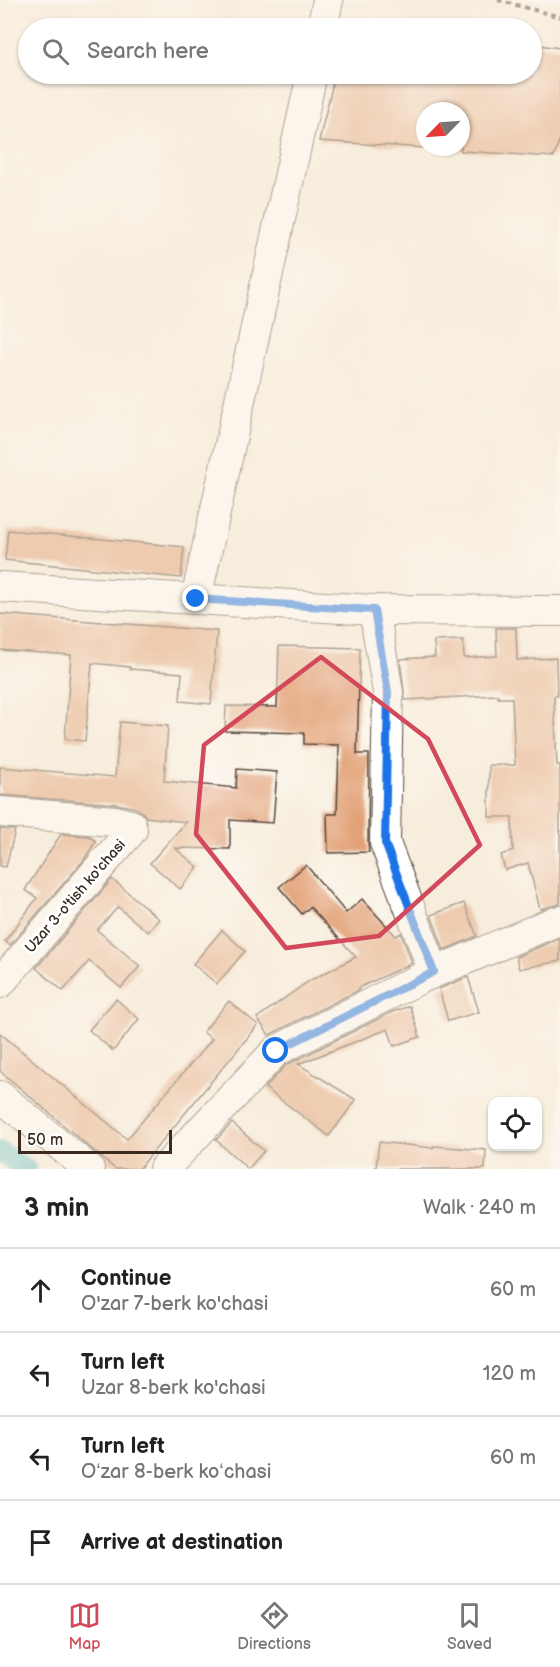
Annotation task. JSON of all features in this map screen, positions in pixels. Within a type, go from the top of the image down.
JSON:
[{"type":"street","points":[[324,18],[328,0]]},
{"type":"street","points":[[196,599],[310,84]]},
{"type":"street","points":[[0,587],[374,610],[560,611]]},
{"type":"street","points":[[374,610],[388,692],[385,843],[434,972]]},
{"type":"street","name":"Uzar 3-o'tish ko'chasi","points":[[0,812],[115,821],[130,825],[132,830],[0,983]]},
{"type":"street","points":[[164,1169],[276,1051],[434,972],[554,921],[560,921]]},
{"type":"street","points":[[0,1096],[89,1169]]},
{"type":"path","points":[[498,0],[560,17]]},
{"type":"highlighted area","points":[[321,657],[428,739],[480,845],[379,936],[286,948],[196,834],[204,745]]},
{"type":"building","points":[[542,46],[560,48],[560,138],[554,157],[470,152],[470,102],[416,102],[416,147],[319,141],[333,84],[542,84]]},
{"type":"building","points":[[8,530],[184,547],[181,578],[5,560]]},
{"type":"building","points":[[0,614],[217,631],[211,704],[180,701],[182,673],[92,663],[85,741],[65,739],[71,655],[0,650]]},
{"type":"building","points":[[496,628],[516,628],[517,660],[556,658],[557,696],[554,696],[557,765],[560,765],[560,904],[540,909],[528,863],[505,870],[501,855],[513,851],[512,817],[489,817],[489,765],[515,765],[512,698],[498,698],[498,695],[405,700],[400,659],[435,657],[434,641],[463,640],[464,658],[497,656]]},
{"type":"building","points":[[279,646],[360,648],[357,754],[369,754],[369,852],[328,853],[327,814],[337,814],[339,745],[304,744],[304,733],[225,731],[226,706],[277,707]]},
{"type":"building","points":[[120,722],[168,726],[164,781],[236,788],[237,769],[277,772],[273,823],[230,820],[230,849],[175,848],[198,867],[180,889],[150,863],[186,822],[146,817],[136,808],[117,804],[0,795],[0,767],[115,777]]},
{"type":"building","points":[[0,829],[15,830],[6,867],[0,866]]},
{"type":"building","points":[[61,834],[89,836],[96,841],[84,860],[10,945],[5,941],[37,898],[25,890]]},
{"type":"building","points":[[306,865],[346,913],[362,899],[396,936],[401,933],[412,963],[358,988],[359,990],[269,1035],[257,1018],[309,981],[356,957],[310,907],[302,914],[279,887]]},
{"type":"building","points":[[112,879],[159,919],[148,932],[118,907],[97,930],[140,966],[121,988],[89,961],[63,991],[36,968]]},
{"type":"building","points":[[464,903],[477,936],[444,950],[431,915]]},
{"type":"building","points":[[222,930],[245,951],[217,984],[193,964]]},
{"type":"building","points":[[560,938],[560,961],[519,969],[516,957]]},
{"type":"building","points":[[468,977],[479,1012],[448,1021],[439,989]]},
{"type":"building","points":[[116,999],[139,1019],[113,1051],[89,1030]]},
{"type":"building","points":[[229,1001],[258,1025],[139,1169],[115,1169],[0,1071],[0,1033],[127,1139],[212,1039],[203,1032]]},
{"type":"building","points":[[410,1006],[420,1037],[394,1046],[388,1029],[298,1064],[356,1100],[329,1136],[265,1088],[286,1065],[392,1012]]},
{"type":"building","points":[[232,1123],[264,1151],[248,1169],[216,1140]]},
{"type":"building","points":[[379,1142],[433,1148],[433,1146],[486,1150],[485,1169],[376,1169]]},
{"type":"waterway","points":[[0,1152],[26,1169]]},
{"type":"route","points":[[196,599],[374,610],[388,692],[385,843],[434,972],[276,1051]]}]
